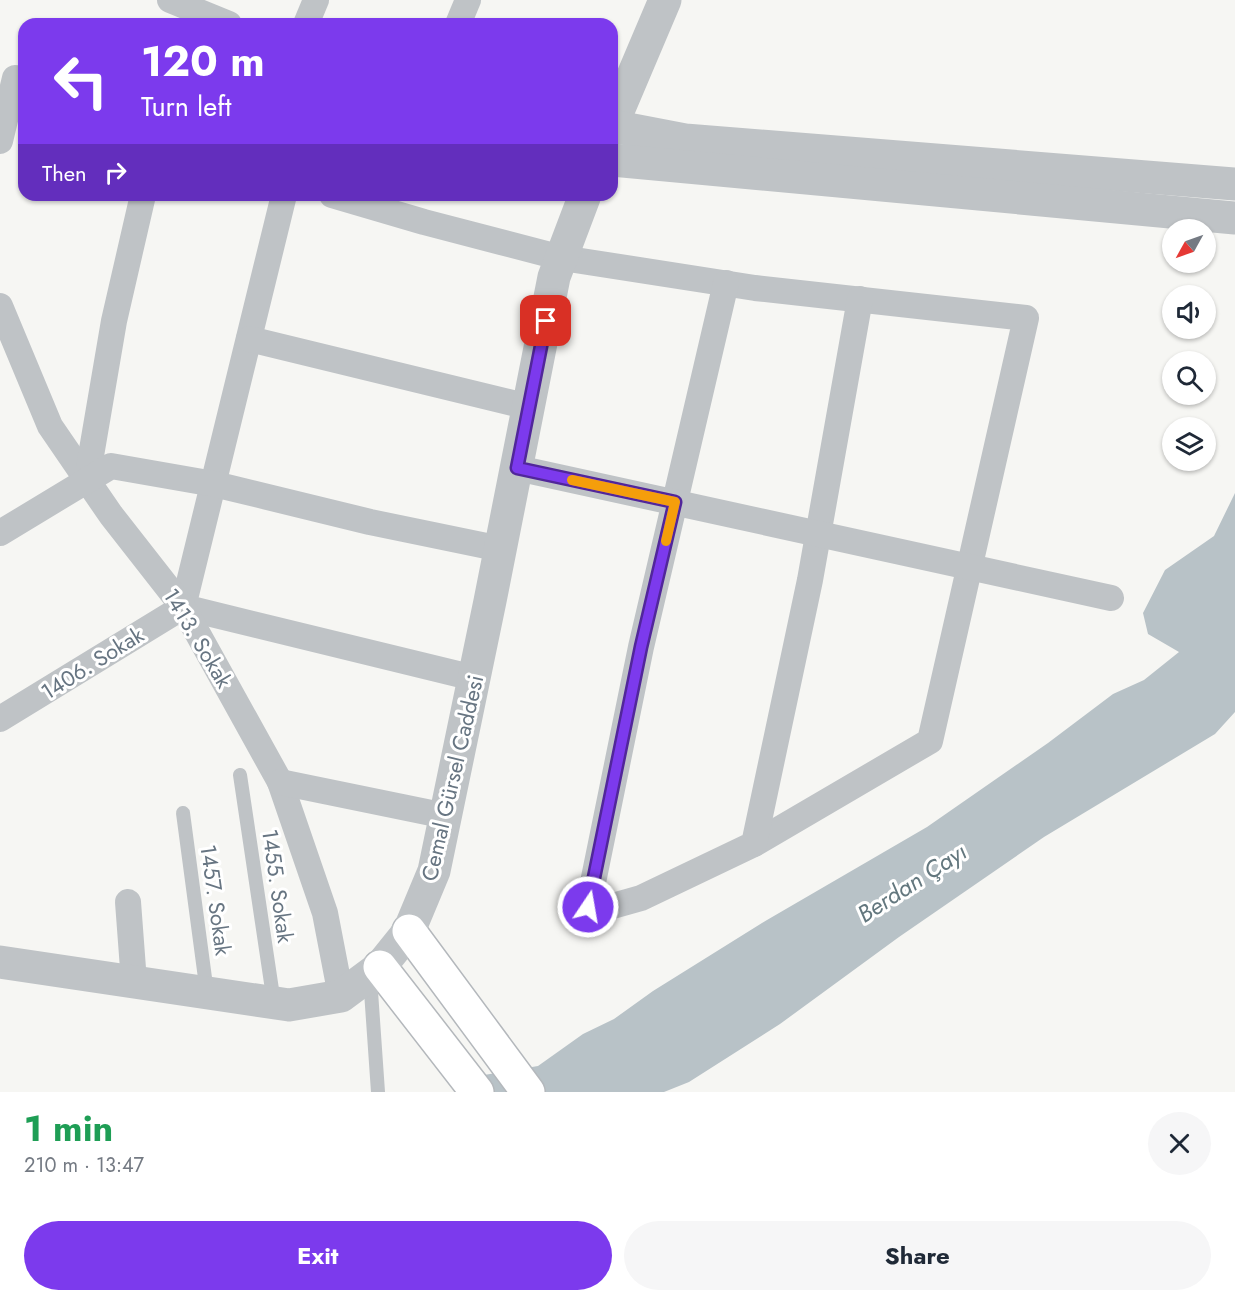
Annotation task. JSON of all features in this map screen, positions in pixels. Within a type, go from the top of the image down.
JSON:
[{"type":"main road","points":[[409,931],[528,1092]]},
{"type":"main road","points":[[375,971],[451,1058],[477,1092]]},
{"type":"street","points":[[170,0],[214,18]]},
{"type":"street","points":[[308,18],[316,0]]},
{"type":"street","points":[[460,18],[468,0]]},
{"type":"street","points":[[618,112],[665,0]]},
{"type":"street","points":[[0,141],[15,78]]},
{"type":"street","points":[[618,127],[685,140],[1235,184]]},
{"type":"street","points":[[618,161],[1235,218]]},
{"type":"street","points":[[87,479],[114,321],[142,201]]},
{"type":"street","points":[[283,201],[183,607],[474,678]]},
{"type":"street","points":[[352,201],[562,258],[726,283],[1026,318],[930,741],[754,844],[641,898],[602,909],[588,907],[641,647],[726,283]]},
{"type":"street","name":"Cemal Gürsel Caddesi","points":[[0,962],[289,1005],[340,996],[375,971],[409,931],[434,871],[501,549],[554,278],[583,201]]},
{"type":"street","points":[[754,844],[819,534],[860,299]]},
{"type":"street","name":"1413. Sokak","points":[[0,306],[7,343],[50,426],[111,515],[183,607],[280,782],[325,913],[340,996]]},
{"type":"street","points":[[249,339],[529,407]]},
{"type":"street","points":[[0,533],[111,466],[214,484],[370,522],[501,549]]},
{"type":"street","points":[[517,468],[1111,598]]},
{"type":"street","name":"1406. Sokak","points":[[0,720],[183,607]]},
{"type":"street","points":[[280,782],[446,816]]},
{"type":"street","points":[[128,902],[134,982]]},
{"type":"lane","name":"1455. Sokak","points":[[240,775],[274,1003]]},
{"type":"lane","name":"1457. Sokak","points":[[183,813],[207,993]]},
{"type":"lane","points":[[375,971],[378,1092]]},
{"type":"water","name":"Berdan Çayı","points":[[1235,493],[1235,712],[1215,734],[1044,837],[899,937],[780,1024],[689,1082],[664,1092],[459,1092],[484,1075],[538,1066],[583,1034],[614,1019],[653,991],[767,920],[927,827],[1048,743],[1113,694],[1144,680],[1179,652],[1148,634],[1143,613],[1165,570],[1214,536]]},
{"type":"slow traffic","points":[[572,480],[675,502],[666,541]]},
{"type":"route","points":[[546,321],[517,468],[675,502],[641,647],[588,907]]}]
